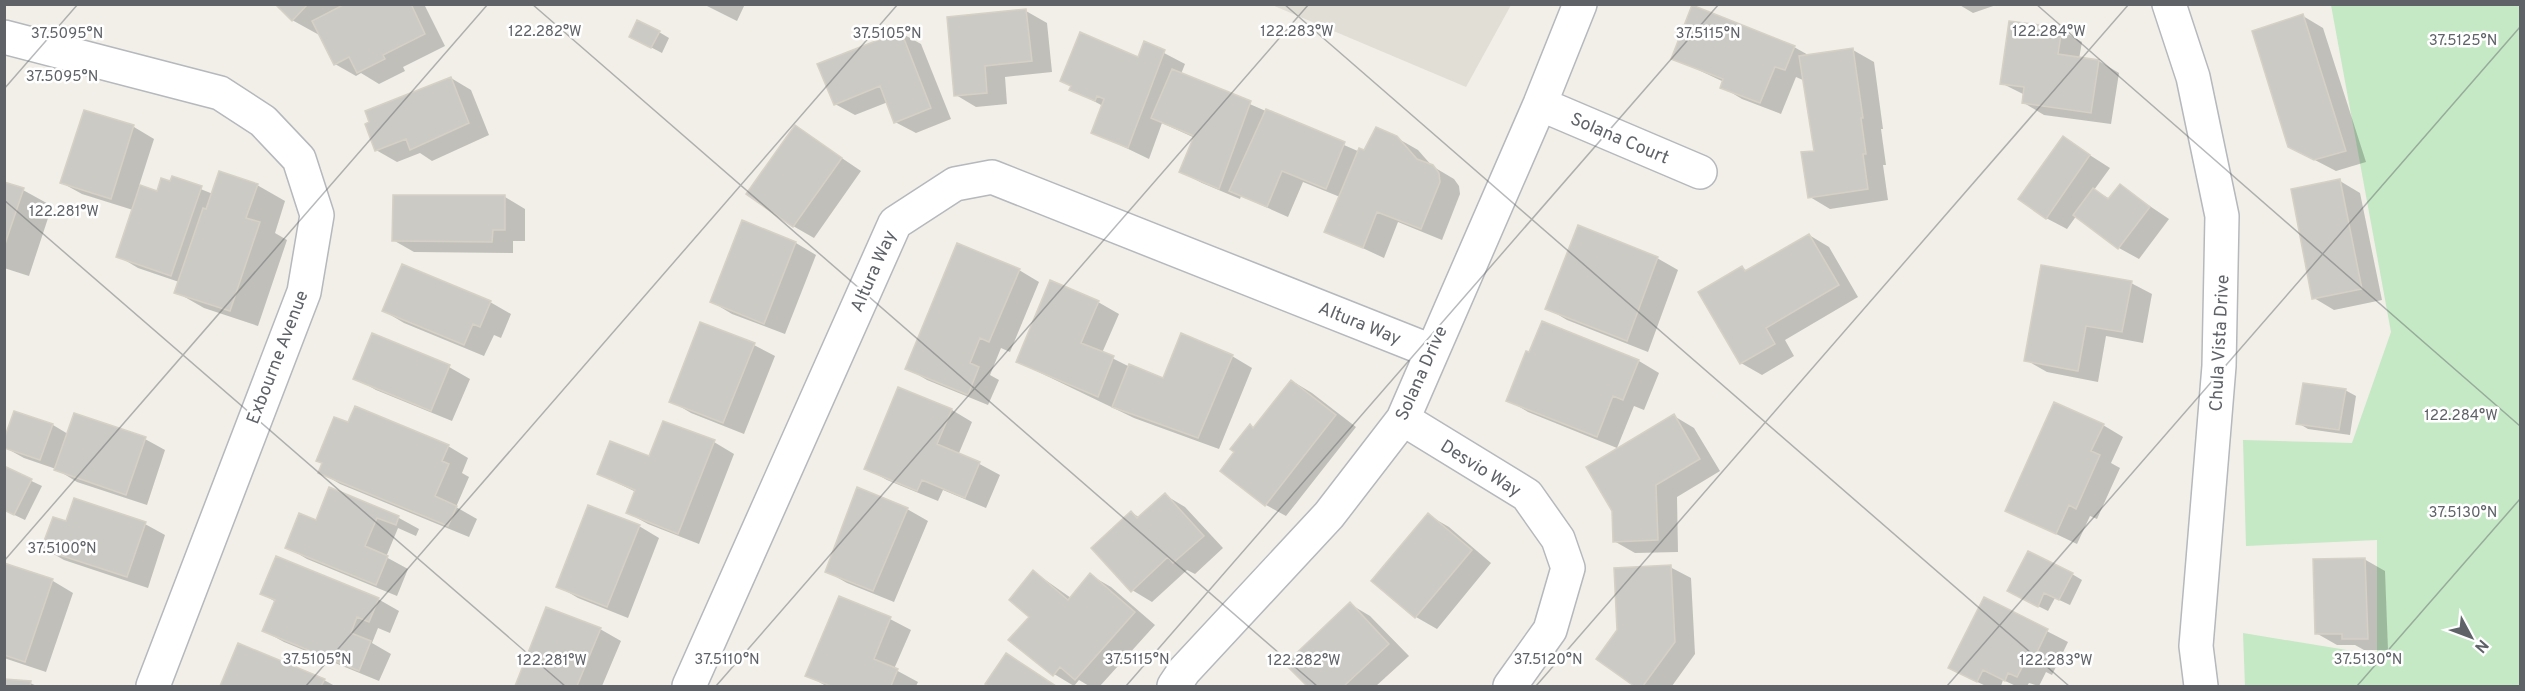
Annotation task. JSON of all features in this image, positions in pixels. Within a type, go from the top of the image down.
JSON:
[{"type":"street","name":"Solana Drive","points":[[1174,687],[1184,671],[1329,515],[1403,420],[1540,104],[1580,4]]},
{"type":"street","name":"Chula Vista Drive","points":[[2169,4],[2193,77],[2222,216],[2219,366],[2196,646],[2201,687]]},
{"type":"street","name":"Exbourne Avenue","points":[[4,37],[220,93],[263,121],[299,159],[317,215],[304,292],[153,687]]},
{"type":"street","name":"Solana Court","points":[[1540,104],[1700,172]]},
{"type":"street","name":"Altura Way","points":[[689,687],[895,223],[956,184],[992,177],[1431,351]]},
{"type":"street","name":"Desvio Way","points":[[1403,420],[1527,495],[1558,539],[1568,568],[1550,630],[1510,687]]},
{"type":"shaded area","points":[[1272,5],[1511,5],[1466,87]]},
{"type":"green space","points":[[2331,5],[2520,5],[2520,686],[2245,686],[2243,633],[2377,655],[2377,540],[2246,546],[2243,440],[2352,443],[2391,332]]},
{"type":"building","points":[[275,4],[308,4],[292,21]]},
{"type":"building","points":[[345,4],[411,4],[425,34],[383,55],[385,59],[357,73],[349,57],[334,65],[312,21]]},
{"type":"building","points":[[1692,5],[1795,46],[1785,70],[1775,67],[1760,103],[1720,88],[1723,79],[1671,59]]},
{"type":"building","points":[[1026,9],[1032,61],[985,66],[987,93],[954,96],[947,17]]},
{"type":"building","points":[[2303,14],[2346,151],[2314,160],[2288,147],[2252,31]]},
{"type":"building","points":[[637,20],[660,31],[651,48],[629,37]]},
{"type":"building","points":[[2009,21],[2062,28],[2058,54],[2099,60],[2091,113],[2022,103],[2024,87],[2000,84]]},
{"type":"building","points":[[901,31],[931,108],[894,123],[880,86],[834,105],[817,64]]},
{"type":"building","points":[[1080,32],[1138,57],[1144,41],[1165,50],[1128,148],[1091,133],[1104,99],[1097,96],[1095,101],[1069,90],[1071,86],[1060,81]]},
{"type":"building","points":[[1853,48],[1863,118],[1861,118],[1866,154],[1863,154],[1868,189],[1808,198],[1801,152],[1814,151],[1799,56]]},
{"type":"building","points":[[1172,69],[1251,101],[1219,189],[1179,172],[1194,136],[1151,118]]},
{"type":"building","points":[[451,77],[469,123],[410,150],[406,139],[375,151],[365,124],[369,122],[365,111]]},
{"type":"building","points":[[1266,109],[1345,142],[1326,189],[1282,171],[1267,207],[1229,191]]},
{"type":"building","points":[[84,110],[134,125],[111,199],[60,183]]},
{"type":"building","points":[[795,125],[842,158],[793,227],[746,194]]},
{"type":"building","points":[[1376,127],[1397,136],[1417,159],[1433,165],[1439,173],[1440,182],[1421,229],[1377,212],[1363,248],[1324,232],[1359,148],[1364,150]]},
{"type":"building","points":[[2063,136],[2090,155],[2046,219],[2018,199]]},
{"type":"building","points":[[219,171],[258,184],[246,218],[260,222],[230,311],[174,293],[203,208],[206,209]]},
{"type":"building","points":[[172,176],[202,186],[171,276],[116,257],[140,185],[157,191],[161,178],[170,181]]},
{"type":"building","points":[[2340,179],[2362,289],[2312,299],[2291,189]]},
{"type":"building","points":[[4,182],[24,188],[4,247]]},
{"type":"building","points":[[2120,184],[2150,207],[2118,249],[2073,215],[2093,188],[2108,199]]},
{"type":"building","points":[[393,195],[505,195],[505,230],[493,230],[492,242],[392,241]]},
{"type":"building","points":[[742,220],[796,242],[764,324],[710,302]]},
{"type":"building","points":[[1578,225],[1658,257],[1627,341],[1545,309]]},
{"type":"building","points":[[1809,234],[1839,285],[1766,328],[1775,344],[1740,364],[1698,292],[1742,266],[1745,271]]},
{"type":"building","points":[[957,243],[1020,269],[989,342],[980,338],[970,363],[979,367],[968,395],[905,369]]},
{"type":"building","points":[[402,264],[491,301],[480,327],[473,324],[464,345],[382,311]]},
{"type":"building","points":[[2041,265],[2132,281],[2122,332],[2086,326],[2078,371],[2024,361]]},
{"type":"building","points":[[1050,280],[1099,301],[1081,343],[1114,356],[1098,397],[1016,362]]},
{"type":"building","points":[[1542,321],[1639,360],[1623,400],[1613,396],[1597,437],[1506,401],[1526,351],[1529,352]]},
{"type":"building","points":[[700,322],[755,343],[723,423],[669,402]]},
{"type":"building","points":[[372,333],[450,365],[431,411],[353,379]]},
{"type":"building","points":[[1181,333],[1233,355],[1198,438],[1112,407],[1129,364],[1163,378]]},
{"type":"building","points":[[1291,380],[1336,415],[1265,506],[1220,471],[1234,452],[1230,449],[1250,424],[1253,428]]},
{"type":"building","points":[[2303,383],[2346,389],[2339,430],[2296,424]]},
{"type":"building","points":[[898,387],[952,409],[937,444],[980,462],[965,498],[922,480],[917,491],[864,469]]},
{"type":"building","points":[[2054,402],[2104,424],[2091,451],[2100,455],[2076,509],[2069,505],[2056,534],[2005,511]]},
{"type":"building","points":[[355,406],[449,445],[442,461],[449,464],[435,496],[457,506],[448,526],[318,473],[322,463],[316,461],[334,417],[348,422]]},
{"type":"building","points":[[14,411],[53,424],[40,460],[4,448],[4,439]]},
{"type":"building","points":[[74,413],[146,437],[126,495],[54,470]]},
{"type":"building","points":[[1674,414],[1700,459],[1656,485],[1658,540],[1613,542],[1612,511],[1586,467]]},
{"type":"building","points":[[663,421],[715,440],[678,534],[626,513],[635,490],[597,474],[610,441],[649,456]]},
{"type":"building","points":[[4,466],[32,479],[14,515],[4,510]]},
{"type":"building","points":[[329,487],[399,516],[396,525],[377,518],[365,546],[388,556],[376,585],[285,548],[299,513],[316,520]]},
{"type":"building","points":[[857,487],[908,508],[873,591],[825,572]]},
{"type":"building","points":[[1165,493],[1204,536],[1173,563],[1168,557],[1131,592],[1091,548],[1131,511],[1137,518]]},
{"type":"building","points":[[74,498],[146,522],[127,577],[41,549],[53,517],[66,521]]},
{"type":"building","points":[[588,505],[640,525],[607,607],[556,587]]},
{"type":"building","points":[[1428,513],[1472,550],[1415,618],[1371,581]]},
{"type":"building","points":[[2028,551],[2073,573],[2059,600],[2044,593],[2038,607],[2007,591]]},
{"type":"building","points":[[276,556],[379,598],[369,622],[357,617],[351,633],[371,641],[359,671],[262,631],[275,600],[260,594]]},
{"type":"building","points":[[2365,558],[2368,639],[2342,639],[2342,634],[2315,634],[2313,559]]},
{"type":"building","points":[[4,563],[53,579],[25,662],[4,655]]},
{"type":"building","points":[[1671,565],[1675,642],[1643,686],[1634,686],[1596,659],[1617,630],[1614,568]]},
{"type":"building","points":[[1033,570],[1068,600],[1090,573],[1135,612],[1075,680],[1060,667],[1053,676],[1008,640],[1029,617],[1009,600]]},
{"type":"building","points":[[839,596],[891,617],[874,659],[898,669],[891,686],[831,686],[805,676]]},
{"type":"building","points":[[1984,597],[2048,629],[2031,665],[2025,662],[2017,677],[2008,673],[2005,681],[1983,670],[1977,682],[1948,668]]},
{"type":"building","points":[[1350,602],[1389,644],[1344,686],[1307,686],[1285,664]]},
{"type":"building","points":[[546,607],[601,628],[577,686],[515,686]]},
{"type":"building","points":[[238,643],[325,679],[321,686],[220,686]]},
{"type":"building","points":[[1006,653],[1056,686],[988,686],[985,684]]},
{"type":"building","points":[[4,679],[31,681],[30,686],[4,686]]}]
